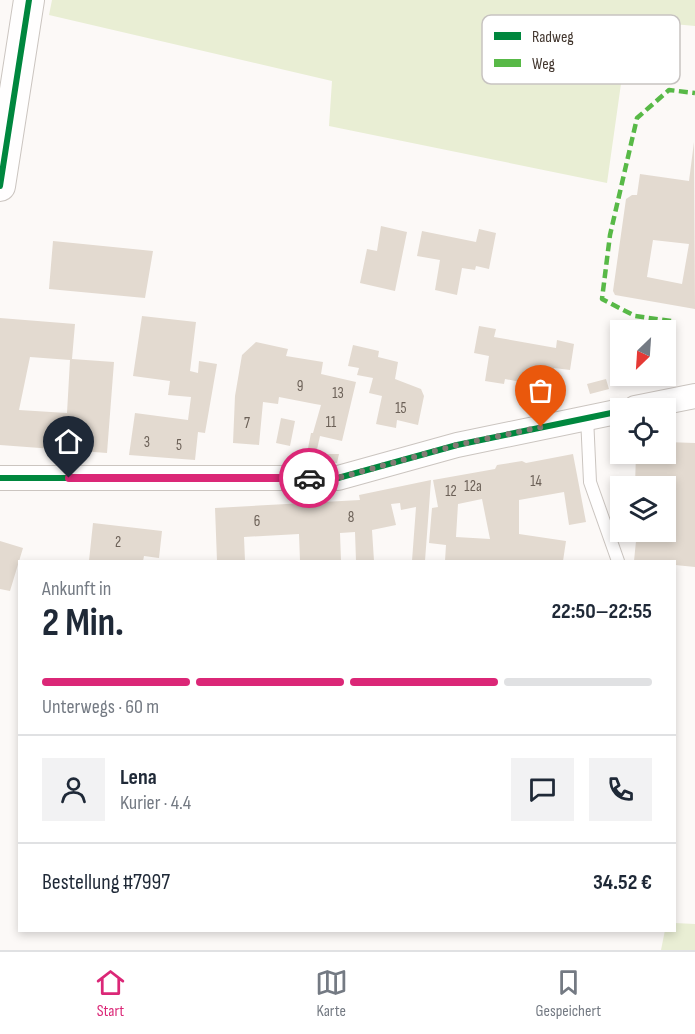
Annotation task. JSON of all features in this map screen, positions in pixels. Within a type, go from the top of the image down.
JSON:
[{"type":"street","points":[[0,186],[26,1]]},
{"type":"street","points":[[676,400],[695,396]]},
{"type":"street","points":[[0,478],[338,478],[457,445],[610,413]]},
{"type":"lane","points":[[587,417],[590,482],[618,560]]},
{"type":"green space","points":[[52,0],[695,0],[695,26],[680,25],[680,15],[482,15],[482,84],[621,84],[607,183],[329,126],[332,81],[49,15]]},
{"type":"green space","points":[[676,923],[695,924],[695,950],[661,950],[665,932],[676,932]]},
{"type":"building","points":[[694,142],[695,309],[615,295],[613,291],[626,199],[637,195],[640,174],[689,181]],"holes":[[[653,240],[689,244],[682,284],[647,277]]]},
{"type":"building","points":[[381,226],[407,232],[395,291],[360,283],[367,249],[377,251]]},
{"type":"building","points":[[479,229],[496,233],[489,269],[476,266],[475,270],[462,268],[457,295],[435,290],[440,260],[417,256],[422,231],[476,242]]},
{"type":"building","points":[[53,241],[153,251],[145,298],[49,289]]},
{"type":"building","points":[[142,316],[196,322],[190,371],[198,373],[199,361],[217,364],[205,433],[198,432],[195,460],[129,455],[135,413],[188,420],[191,397],[168,395],[170,381],[133,376]]},
{"type":"building","points":[[0,318],[75,324],[72,359],[114,362],[107,453],[0,445]],"holes":[[[30,357],[70,360],[67,413],[19,410]]]},
{"type":"building","points":[[479,326],[496,329],[494,337],[556,348],[557,340],[574,344],[570,370],[554,368],[550,392],[530,388],[531,384],[505,379],[504,384],[485,381],[489,356],[474,353]]},
{"type":"building","points":[[256,342],[288,349],[286,356],[323,362],[321,374],[356,382],[342,441],[320,436],[316,454],[339,454],[337,463],[305,464],[311,433],[313,433],[321,405],[279,397],[278,404],[263,402],[259,445],[233,443],[235,396],[242,355]]},
{"type":"building","points":[[353,345],[379,351],[378,357],[398,362],[395,379],[421,389],[424,396],[418,425],[397,420],[396,428],[376,424],[382,396],[369,393],[373,378],[357,375],[359,368],[348,366]]},
{"type":"building","points":[[606,379],[609,389],[590,394],[587,384]]},
{"type":"building","points":[[281,418],[295,421],[290,446],[276,443]]},
{"type":"building","points":[[676,442],[695,443],[695,567],[676,565],[676,560],[634,560],[636,542],[676,542],[676,476],[635,476],[636,464],[676,464]]},
{"type":"building","points":[[573,454],[586,522],[569,525],[564,492],[519,500],[519,534],[566,541],[563,560],[445,560],[446,545],[429,543],[432,508],[438,507],[433,480],[495,469],[497,465],[522,461],[526,463]],"holes":[[[482,499],[490,539],[456,537],[458,504]]]},
{"type":"building","points":[[431,480],[425,560],[412,560],[416,507],[401,510],[400,503],[391,504],[396,525],[372,530],[374,560],[356,560],[355,532],[340,533],[341,560],[300,560],[299,534],[244,537],[245,560],[217,560],[215,508],[360,500],[359,495]]},
{"type":"building","points":[[93,523],[162,531],[159,558],[144,556],[143,560],[89,560]]},
{"type":"building","points":[[0,541],[23,548],[10,591],[0,589]]},
{"type":"marked path","points":[[664,320],[635,316],[602,299],[610,235],[637,118],[669,90],[695,93]]},
{"type":"cycle path","points":[[0,186],[29,0]]},
{"type":"cycle path","points":[[0,478],[338,478],[457,445],[610,413]]},
{"type":"way so far","points":[[309,478],[338,478],[457,445],[541,427]]},
{"type":"route","points":[[69,478],[309,478]]}]
